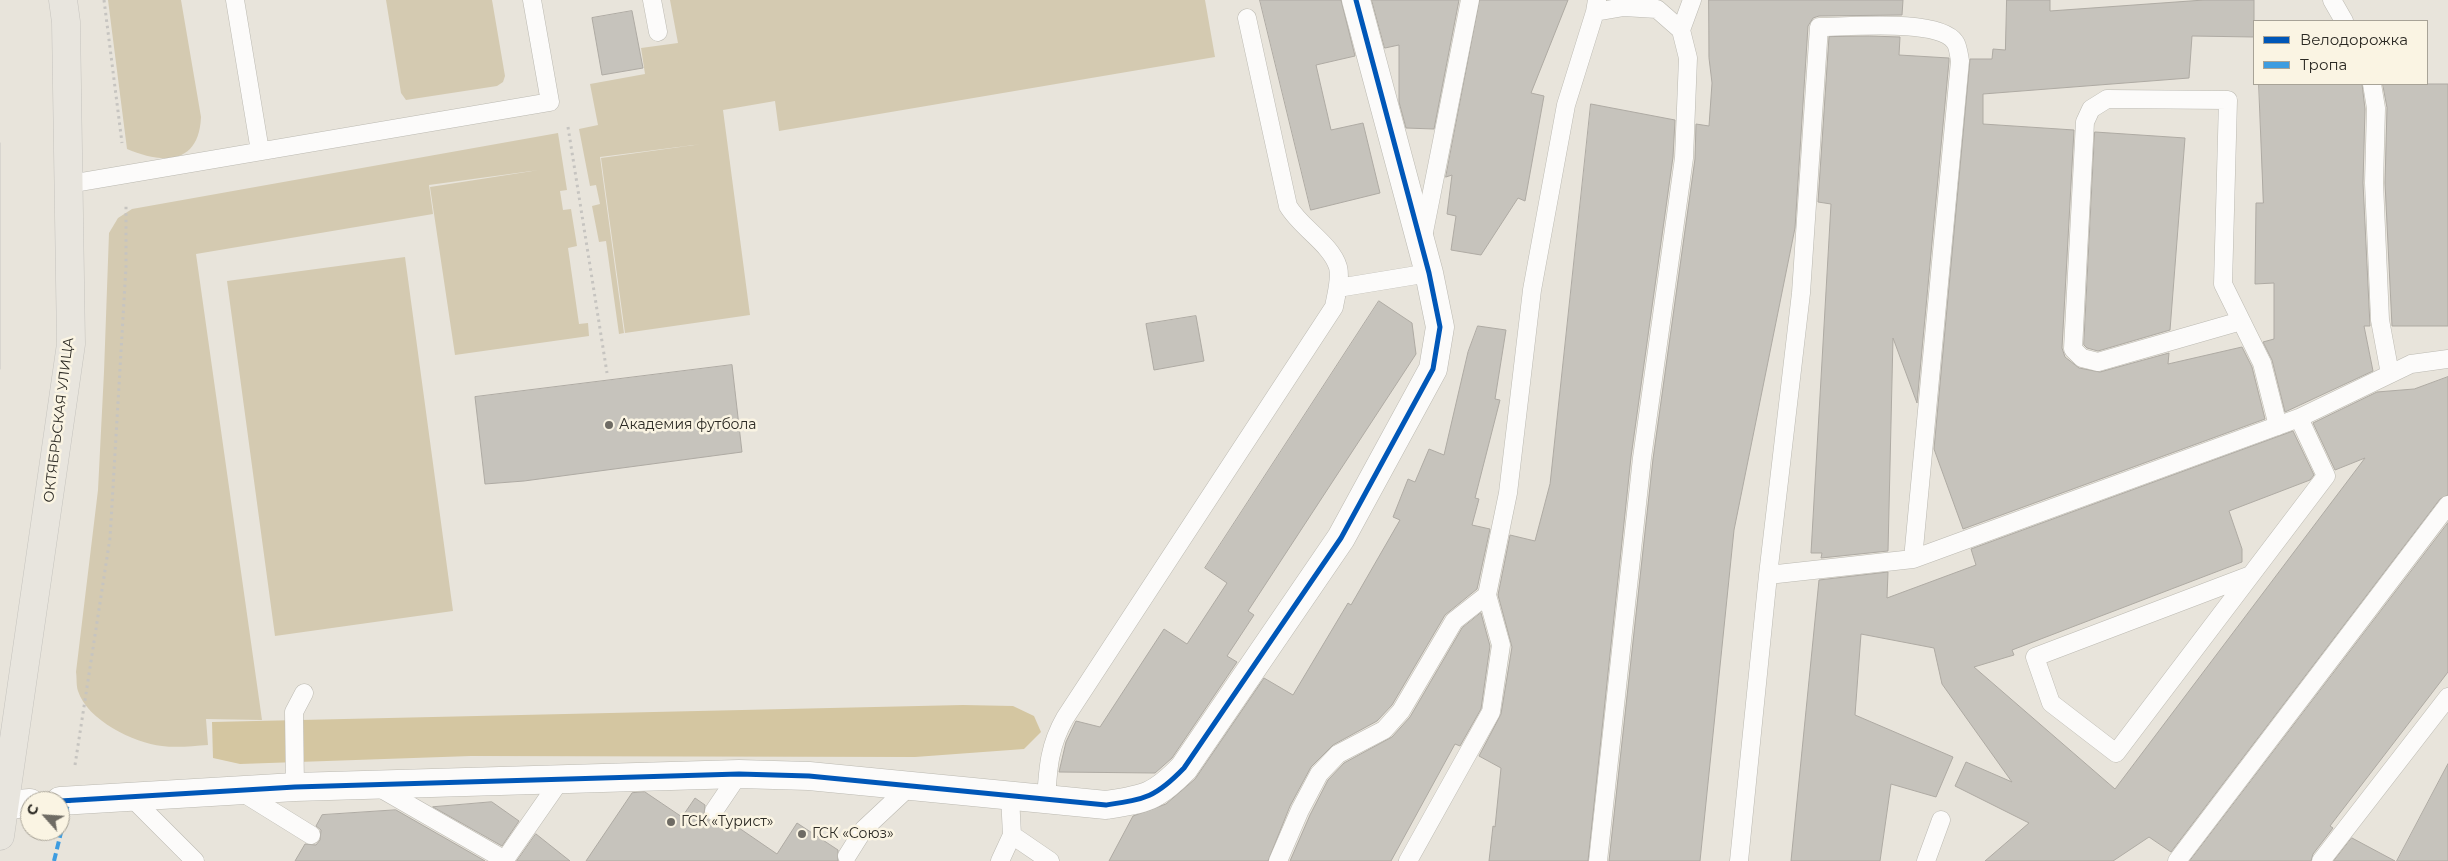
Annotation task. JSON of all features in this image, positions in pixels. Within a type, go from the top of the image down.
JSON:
[{"type":"main road","name":"ОКТЯБРЬСКАЯ УЛИЦА","points":[[0,836],[18,804],[71,344],[66,22],[63,0]]},
{"type":"street","points":[[70,801],[296,788],[739,774],[810,776],[1106,805],[1141,799],[1165,788],[1184,768],[1341,538],[1433,369],[1440,327],[1429,273],[1356,0]]},
{"type":"lane","points":[[234,0],[260,151]]},
{"type":"lane","points":[[69,184],[550,102],[532,0]]},
{"type":"lane","points":[[652,0],[658,32]]},
{"type":"lane","points":[[1422,245],[1470,0]]},
{"type":"lane","points":[[1598,861],[1642,458],[1684,158],[1688,58],[1681,30],[1692,0]]},
{"type":"lane","points":[[2332,0],[2343,20]]},
{"type":"lane","points":[[1408,861],[1491,712],[1501,645],[1487,595],[1508,493],[1532,290],[1566,105],[1596,6],[1657,9],[1681,30]]},
{"type":"lane","points":[[1046,800],[1048,763],[1054,737],[1064,718],[1334,306],[1338,288],[1338,268],[1327,248],[1295,218],[1288,206],[1247,18]]},
{"type":"lane","points":[[1739,861],[1768,575],[1802,293],[1819,27],[1923,26],[1944,33],[1955,42],[1960,61],[1914,560]]},
{"type":"lane","points":[[2372,85],[2376,108],[2374,183],[2380,320],[2390,374]]},
{"type":"lane","points":[[2241,321],[2098,362],[2082,358],[2073,349],[2085,122],[2091,109],[2107,100],[2228,100],[2223,284],[2262,363],[2278,426]]},
{"type":"lane","points":[[1338,288],[1429,273]]},
{"type":"lane","points":[[1768,575],[1914,560],[2299,418],[2411,364],[2448,359]]},
{"type":"lane","points":[[2250,575],[2036,657],[2051,703],[2116,753],[2326,476],[2299,418]]},
{"type":"lane","points":[[2177,861],[2448,505]]},
{"type":"lane","points":[[1278,861],[1300,810],[1319,774],[1338,754],[1384,730],[1401,711],[1454,621],[1487,595]]},
{"type":"lane","points":[[296,788],[294,712],[304,693]]},
{"type":"lane","points":[[2321,861],[2448,697]]},
{"type":"lane","points":[[714,811],[739,774]]},
{"type":"lane","points":[[375,785],[505,860],[561,780]]},
{"type":"lane","points":[[846,856],[864,829],[910,786]]},
{"type":"lane","points":[[240,791],[311,835]]},
{"type":"lane","points":[[130,796],[195,861]]},
{"type":"lane","points":[[1000,861],[1012,835],[1010,796]]},
{"type":"lane","points":[[1926,861],[1941,820]]},
{"type":"lane","points":[[1012,835],[1050,861]]},
{"type":"path","points":[[67,791],[110,538],[126,267],[126,174],[104,0]]},
{"type":"path","points":[[550,102],[568,126],[607,373]]},
{"type":"shaded area","points":[[108,0],[181,0],[201,117],[199,133],[194,144],[177,157],[153,157],[127,149]]},
{"type":"shaded area","points":[[386,0],[492,0],[505,76],[503,82],[497,86],[406,100],[401,93]]},
{"type":"shaded area","points":[[670,0],[1205,0],[1215,57],[779,131],[775,101],[723,110],[750,315],[625,333],[601,158],[702,144],[600,157],[624,333],[619,334],[606,241],[599,242],[592,206],[600,204],[596,185],[590,186],[579,129],[598,125],[590,84],[645,74],[641,48],[678,43]]},
{"type":"shaded area","points":[[558,133],[567,190],[560,191],[563,210],[571,209],[577,246],[568,248],[579,324],[588,323],[589,336],[455,355],[430,187],[539,170],[429,185],[433,214],[196,254],[262,720],[206,719],[208,745],[179,747],[162,746],[138,740],[125,735],[101,720],[83,702],[77,689],[76,672],[98,490],[109,233],[118,218],[132,209]]},
{"type":"shaded area","points":[[405,257],[453,611],[275,636],[227,281]]},
{"type":"shaded area","points":[[963,705],[1013,706],[1034,716],[1041,732],[1024,749],[915,757],[471,756],[240,764],[213,758],[212,722]]},
{"type":"building","points":[[1260,0],[1341,0],[1355,56],[1316,65],[1331,130],[1363,123],[1380,193],[1311,210]]},
{"type":"building","points":[[1372,0],[1459,0],[1434,129],[1406,128],[1399,102],[1399,45],[1385,48]]},
{"type":"building","points":[[1480,0],[1568,0],[1531,93],[1544,96],[1525,201],[1518,198],[1481,255],[1451,250],[1456,216],[1447,214],[1452,175],[1446,177]]},
{"type":"building","points":[[1709,0],[1903,0],[1902,15],[1819,16],[1813,18],[1808,26],[1795,228],[1734,530],[1700,861],[1609,861],[1653,459],[1695,159],[1696,124],[1709,126],[1712,83],[1709,58]]},
{"type":"building","points":[[2007,0],[2050,0],[2050,11],[2204,0],[2254,0],[2253,37],[2192,36],[2189,78],[1983,94],[1983,124],[2074,130],[2062,348],[2065,357],[2079,368],[2100,372],[2169,353],[2168,364],[2242,347],[2252,367],[2265,419],[1963,529],[1934,449],[1970,59],[1992,59],[1993,49],[2005,50]]},
{"type":"building","points":[[632,11],[643,68],[602,75],[592,18]]},
{"type":"building","points":[[1829,37],[1900,37],[1899,55],[1949,58],[1917,403],[1893,338],[1888,551],[1821,558],[1822,553],[1811,553],[1831,204],[1818,202]]},
{"type":"building","points":[[2448,84],[2448,326],[2392,326],[2385,183],[2387,108],[2383,85]]},
{"type":"building","points":[[2259,85],[2362,85],[2365,109],[2363,183],[2370,326],[2364,326],[2373,371],[2285,412],[2272,360],[2263,342],[2274,339],[2274,283],[2255,284],[2256,203],[2263,203]]},
{"type":"building","points":[[1591,104],[1675,120],[1673,157],[1631,457],[1588,861],[1489,861],[1493,826],[1495,827],[1501,768],[1479,756],[1501,714],[1512,647],[1498,595],[1510,535],[1535,541],[1550,484]]},
{"type":"building","points":[[2095,132],[2185,138],[2170,330],[2098,351],[2087,348],[2084,345]]},
{"type":"building","points":[[1379,301],[1412,323],[1416,354],[1248,611],[1254,615],[1227,656],[1237,662],[1172,758],[1155,773],[1059,772],[1066,742],[1076,721],[1100,727],[1164,629],[1187,644],[1227,583],[1205,568]]},
{"type":"building","points":[[1196,316],[1204,361],[1154,370],[1146,324]]},
{"type":"building","points":[[1478,326],[1506,330],[1495,399],[1500,400],[1475,498],[1479,499],[1472,525],[1490,529],[1477,589],[1445,615],[1392,705],[1377,721],[1333,745],[1311,767],[1290,806],[1268,861],[1109,861],[1133,816],[1166,804],[1195,779],[1264,678],[1293,695],[1348,603],[1351,605],[1400,520],[1393,517],[1408,479],[1415,482],[1429,449],[1444,455],[1468,352]]},
{"type":"building","name":"Академия футбола","points":[[732,365],[742,452],[524,481],[485,484],[475,397]]},
{"type":"building","points":[[2448,377],[2448,495],[2440,499],[2171,852],[2149,837],[2113,861],[1985,861],[2029,823],[1955,786],[1966,762],[2012,782],[1942,684],[1934,648],[1861,634],[1855,715],[1953,757],[1936,797],[1891,784],[1880,861],[1791,861],[1819,580],[1888,572],[1887,598],[1976,565],[1971,549],[2293,431],[2314,475],[2310,480],[2229,511],[2242,549],[2242,562],[2012,650],[2014,655],[1974,667],[2115,789],[2365,458],[2335,470],[2313,423],[2377,392],[2414,389]]},
{"type":"building","points":[[2448,523],[2448,672],[2330,826],[2333,828],[2313,854],[2311,861],[2190,861]]},
{"type":"building","points":[[1481,613],[1490,646],[1481,709],[1460,746],[1455,744],[1391,861],[1290,861],[1328,780],[1344,763],[1392,737],[1410,717],[1462,628]]},
{"type":"building","points":[[2448,764],[2448,861],[2397,861]]},
{"type":"building","name":"ГСК «Турист»","points":[[645,792],[682,817],[695,798],[705,805],[704,815],[708,820],[718,821],[723,817],[777,854],[797,823],[838,850],[838,861],[586,861],[632,793]]},
{"type":"building","points":[[492,802],[519,821],[502,846],[433,807]]},
{"type":"building","points":[[396,810],[485,861],[295,861],[305,844],[316,845],[320,840],[321,830],[316,826],[322,815]]},
{"type":"building","points":[[536,834],[570,861],[517,861]]},
{"type":"building","points":[[2352,838],[2395,861],[2334,861]]},
{"type":"tram line","points":[[0,143],[0,369]]},
{"type":"marked path","points":[[54,861],[59,841]]},
{"type":"cycle path","points":[[70,800],[295,787],[739,774],[809,776],[1106,805],[1149,796],[1165,786],[1184,768],[1341,538],[1433,369],[1440,327],[1429,273],[1356,0]]},
{"type":"place","name":"Академия футбола","points":[[609,425]]},
{"type":"place","name":"ГСК «Турист»","points":[[671,822]]},
{"type":"place","name":"ГСК «Союз»","points":[[802,834]]}]
